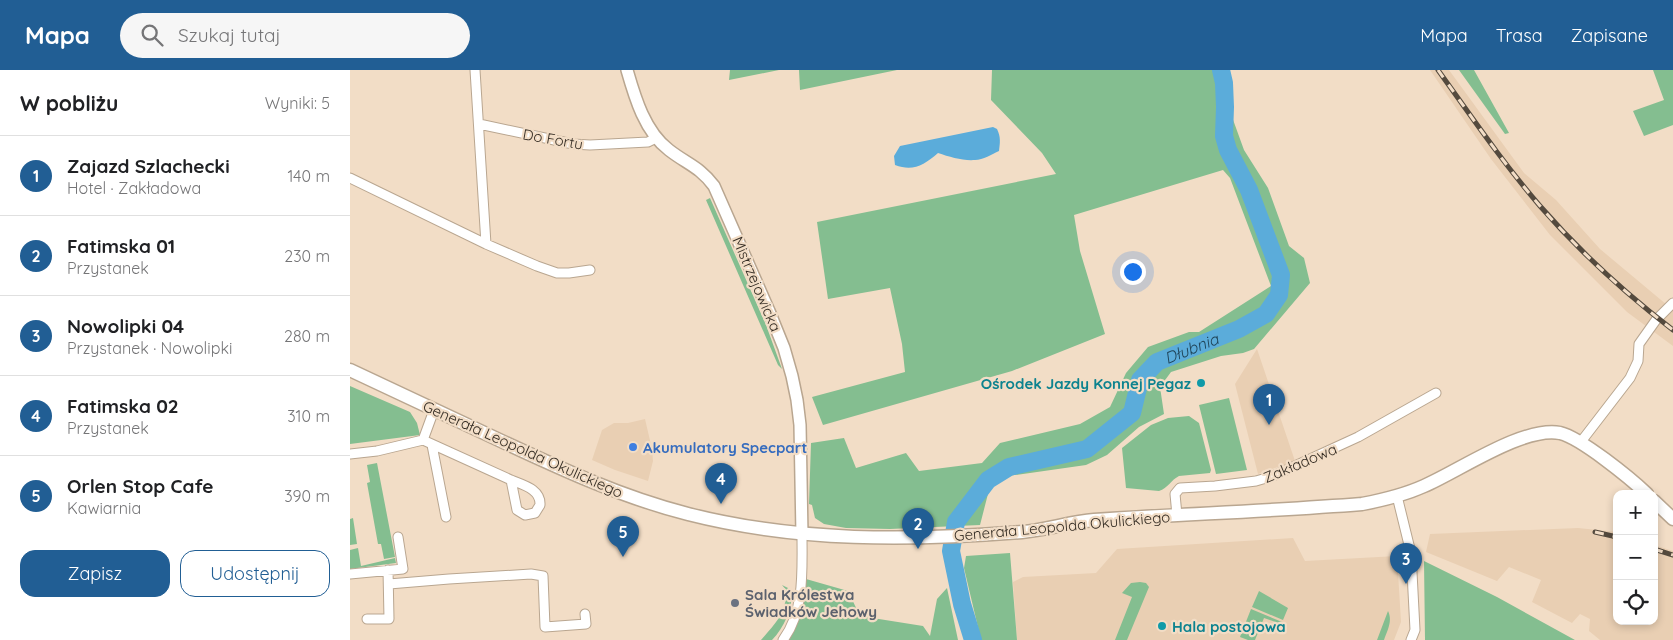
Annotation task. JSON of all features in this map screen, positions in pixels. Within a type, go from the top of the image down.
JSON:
[{"type":"main road","name":"Generała Leopolda Okulickiego","points":[[350,370],[561,469],[630,497],[671,510],[717,521],[802,535],[873,539],[1024,532],[1091,520],[1377,501],[1423,486],[1512,441],[1538,434],[1559,433],[1572,438],[1631,479],[1643,490]]},
{"type":"main road","points":[[1658,505],[1673,519]]},
{"type":"street","points":[[475,70],[480,124],[486,244]]},
{"type":"street","name":"Mistrzejowicka","points":[[627,70],[642,114],[656,138],[670,151],[699,169],[714,186],[784,348],[800,417],[802,535]]},
{"type":"street","name":"Do Fortu","points":[[480,124],[574,144],[648,142],[656,138]]},
{"type":"street","points":[[350,178],[536,266],[556,273],[590,270]]},
{"type":"street","points":[[1580,443],[1630,378],[1638,361],[1639,344],[1656,320],[1673,303]]},
{"type":"street","name":"Zakładowa","points":[[1177,515],[1176,494],[1180,488],[1236,484],[1256,481],[1278,474],[1358,437],[1436,393]]},
{"type":"street","points":[[423,440],[434,410]]},
{"type":"street","points":[[350,454],[378,451],[423,440],[511,480]]},
{"type":"street","points":[[432,445],[446,517]]},
{"type":"street","points":[[1397,496],[1411,553],[1415,630],[1411,640]]},
{"type":"street","points":[[783,640],[792,624],[800,599],[802,535]]},
{"type":"street","points":[[350,574],[403,570],[398,537]]},
{"type":"street","points":[[367,619],[389,619],[388,570]]},
{"type":"street","points":[[389,584],[449,578],[531,574],[543,576],[545,627],[586,624],[585,614]]},
{"type":"shaded area","points":[[1430,70],[1449,70],[1524,173],[1556,200],[1600,249],[1673,310],[1673,346],[1627,312],[1550,235],[1491,159]]},
{"type":"shaded area","points":[[1257,349],[1295,461],[1258,474],[1235,384]]},
{"type":"shaded area","points":[[645,419],[653,461],[648,481],[592,460],[602,430],[614,423],[628,423]]},
{"type":"shaded area","points":[[1578,528],[1613,532],[1613,625],[1658,625],[1658,546],[1673,551],[1673,640],[1600,640],[1589,631],[1590,619],[1580,614],[1572,623],[1532,602],[1541,580],[1509,567],[1497,581],[1426,552],[1430,534]]},
{"type":"shaded area","points":[[1293,538],[1305,561],[1397,556],[1401,622],[1394,640],[1017,640],[1013,582],[1023,577],[1096,573],[1117,549]]},
{"type":"green space","points":[[730,70],[779,70],[729,80]]},
{"type":"green space","points":[[799,70],[897,70],[800,90]]},
{"type":"green space","points":[[992,70],[1215,70],[1244,150],[1268,188],[1289,246],[1304,258],[1310,283],[1254,349],[1243,353],[1221,356],[1171,372],[1160,387],[1164,414],[1139,427],[1107,455],[1086,465],[1001,477],[989,490],[980,525],[890,529],[846,528],[824,524],[815,518],[812,505],[809,504],[811,443],[844,438],[856,468],[906,453],[919,471],[982,463],[1000,443],[1080,424],[1110,407],[1126,373],[1148,347],[1189,332],[1199,332],[1271,286],[1230,178],[1223,170],[1074,215],[1080,251],[1105,334],[1012,371],[823,425],[812,397],[905,372],[902,344],[890,288],[828,299],[817,222],[1056,174],[1042,153],[991,100]]},
{"type":"green space","points":[[1459,70],[1474,70],[1509,133],[1505,134]]},
{"type":"green space","points":[[1653,70],[1673,70],[1673,125],[1644,136],[1633,111],[1664,100]]},
{"type":"green space","points":[[710,198],[766,325],[782,369],[778,365],[706,200]]},
{"type":"green space","points":[[350,386],[410,412],[417,423],[420,435],[350,444]]},
{"type":"green space","points":[[1229,398],[1247,470],[1216,474],[1199,405]]},
{"type":"green space","points":[[1189,416],[1199,423],[1211,470],[1210,473],[1179,476],[1159,491],[1126,488],[1122,448],[1151,425],[1168,418]]},
{"type":"green space","points":[[377,463],[395,557],[384,559],[381,544],[378,544],[367,483],[370,482],[367,465]]},
{"type":"green space","points":[[353,518],[357,544],[350,545],[350,519]]},
{"type":"green space","points":[[358,548],[361,566],[395,558],[396,563],[350,569],[350,550]]},
{"type":"green space","points":[[1010,553],[1017,640],[981,640],[964,568],[966,556]]},
{"type":"green space","points":[[1424,561],[1497,597],[1575,640],[1425,640]]},
{"type":"green space","points":[[806,579],[848,591],[860,616],[923,626],[930,636],[937,599],[947,588],[958,640],[788,640],[803,601]]},
{"type":"green space","points":[[1131,583],[1146,583],[1149,587],[1127,640],[1115,640],[1132,597],[1122,593]]},
{"type":"green space","points":[[782,585],[792,592],[791,605],[780,630],[772,640],[761,640],[782,612],[787,591]]},
{"type":"green space","points":[[1259,591],[1288,608],[1283,620],[1252,607]]},
{"type":"green space","points":[[1251,609],[1282,622],[1281,624],[1264,618],[1255,640],[1240,637]]},
{"type":"green space","points":[[1388,611],[1390,622],[1388,630],[1384,640],[1377,640]]},
{"type":"water","points":[[993,127],[997,129],[999,135],[999,151],[984,158],[966,160],[938,153],[918,166],[907,168],[895,165],[894,156],[900,146]]},
{"type":"waterway","name":"Dłubnia","points":[[973,640],[962,604],[951,551],[956,522],[988,480],[1009,467],[1087,449],[1132,413],[1140,380],[1157,362],[1239,329],[1266,314],[1279,295],[1281,275],[1249,190],[1228,150],[1224,136],[1224,83],[1221,70]]},
{"type":"railway","points":[[1438,70],[1513,173],[1555,223],[1604,271],[1673,330]]},
{"type":"railway","points":[[1595,532],[1613,536]]},
{"type":"railway","points":[[1658,550],[1673,555]]},
{"type":"place","name":"Ośrodek Jazdy Konnej Pegaz","points":[[1201,383]]},
{"type":"place","name":"Zajazd Szlachecki","points":[[1269,425]]},
{"type":"place","name":"Akumulatory Specpart","points":[[633,447]]},
{"type":"place","name":"Fatimska 02","points":[[721,504]]},
{"type":"place","name":"Fatimska 01","points":[[918,549]]},
{"type":"place","name":"Orlen Stop Cafe","points":[[623,557]]},
{"type":"place","name":"Nowolipki 04","points":[[1406,584]]},
{"type":"place","name":"Sala Królestwa Świadków Jehowy","points":[[735,603]]},
{"type":"place","name":"Hala postojowa","points":[[1162,626]]}]
